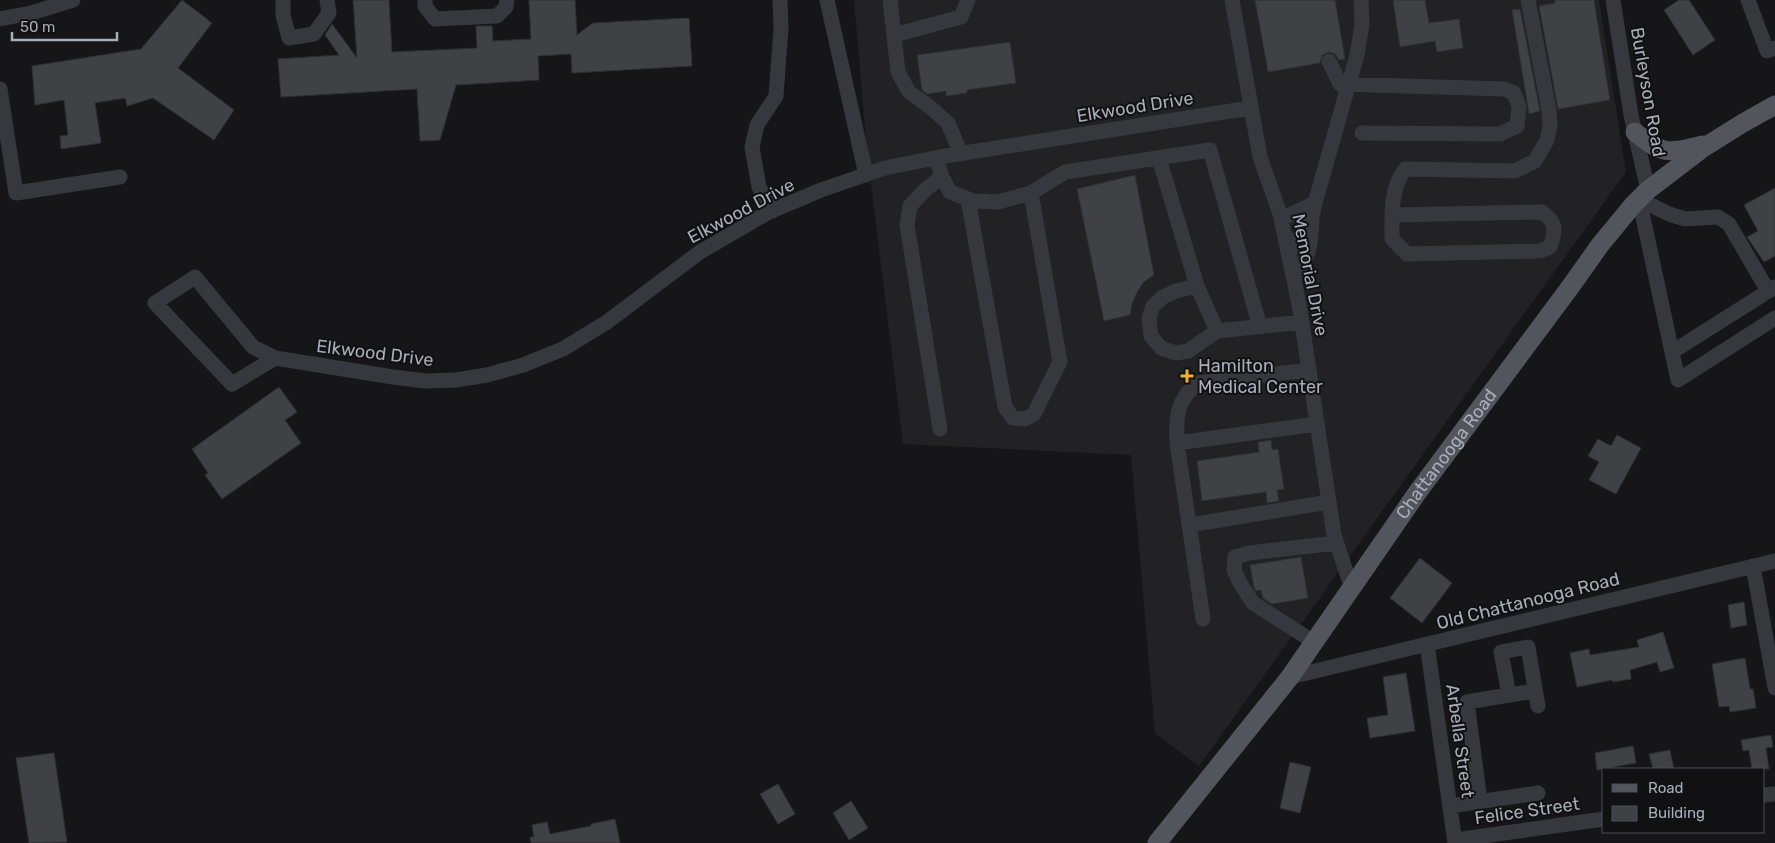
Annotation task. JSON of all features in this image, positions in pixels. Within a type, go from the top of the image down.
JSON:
[{"type":"main road","name":"Chattanooga Road","points":[[1157,843],[1290,677],[1417,493],[1566,294],[1600,245],[1644,194],[1712,143],[1743,122],[1775,105]]},
{"type":"main road","points":[[1635,132],[1653,147],[1672,152],[1712,143]]},
{"type":"street","points":[[0,19],[31,13],[73,0]]},
{"type":"street","points":[[283,0],[283,15],[290,38],[314,34],[329,12],[327,0]]},
{"type":"street","points":[[425,0],[425,6],[436,20],[497,16],[506,7],[507,0]]},
{"type":"street","points":[[773,211],[759,187],[752,147],[757,125],[776,96],[781,28],[780,0]]},
{"type":"street","points":[[827,0],[866,175]]},
{"type":"street","points":[[890,0],[898,72],[908,92],[930,107],[948,123],[961,154]]},
{"type":"street","points":[[894,35],[961,17],[968,0]]},
{"type":"street","name":"Memorial Drive","points":[[1232,0],[1260,157],[1281,219],[1289,254],[1302,322],[1336,543],[1352,588]]},
{"type":"street","points":[[1293,277],[1305,262],[1312,239],[1314,208],[1357,55],[1362,25],[1360,0]]},
{"type":"street","points":[[1392,215],[1542,212],[1552,219],[1555,233],[1550,247],[1540,252],[1407,254],[1392,240],[1392,215],[1392,206],[1397,180],[1405,169],[1515,171],[1535,161],[1547,140],[1550,126],[1549,110],[1528,0]]},
{"type":"street","name":"Burleyson Road","points":[[1613,0],[1644,194],[1678,380],[1775,318]]},
{"type":"street","points":[[1748,0],[1767,51],[1775,48]]},
{"type":"street","points":[[1329,61],[1340,84],[1504,89],[1514,93],[1519,107],[1517,126],[1500,134],[1362,133]]},
{"type":"street","points":[[0,89],[16,193],[120,176]]},
{"type":"street","name":"Elkwood Drive","points":[[275,358],[232,384],[154,303],[194,277],[253,348],[275,358],[393,378],[426,381],[456,380],[488,375],[523,365],[563,348],[607,322],[700,252],[773,211],[820,190],[885,168],[936,158],[1250,108]]},
{"type":"street","points":[[936,158],[942,177],[950,192],[972,200],[998,202],[1031,193],[1065,172],[1210,150],[1260,327]]},
{"type":"street","points":[[1159,158],[1197,286],[1217,331]]},
{"type":"street","points":[[940,429],[907,225],[910,206],[926,189],[942,177]]},
{"type":"street","points":[[968,199],[1005,407],[1013,418],[1025,419],[1034,414],[1060,362],[1031,193]]},
{"type":"street","points":[[1644,194],[1669,214],[1685,219],[1718,217],[1730,224],[1772,289],[1672,352]]},
{"type":"street","points":[[1281,219],[1314,208]]},
{"type":"street","points":[[1289,254],[1314,208]]},
{"type":"street","points":[[1197,286],[1176,290],[1163,296],[1153,306],[1148,318],[1151,336],[1160,348],[1176,353],[1188,351],[1217,331],[1302,322]]},
{"type":"street","points":[[1203,619],[1177,443],[1176,425],[1179,408],[1187,391],[1198,383],[1309,370]]},
{"type":"street","points":[[1177,443],[1317,424]]},
{"type":"street","points":[[1190,526],[1329,502]]},
{"type":"street","points":[[1314,642],[1253,604],[1234,570],[1235,557],[1250,553],[1336,543]]},
{"type":"street","name":"Old Chattanooga Road","points":[[1290,677],[1775,561]]},
{"type":"street","points":[[1753,566],[1775,688]]},
{"type":"street","points":[[1497,628],[1509,695]]},
{"type":"street","name":"Arbella Street","points":[[1427,644],[1455,842]]},
{"type":"street","points":[[1500,652],[1528,647],[1538,706]]},
{"type":"street","points":[[1480,801],[1467,702],[1535,690]]},
{"type":"street","points":[[1450,806],[1538,793]]},
{"type":"street","name":"Felice Street","points":[[1455,842],[1602,818]]},
{"type":"shaded area","name":"Hamilton Medical Center","points":[[854,0],[1599,0],[1626,172],[1199,766],[1155,733],[1131,455],[903,444],[867,151]]},
{"type":"building","points":[[182,0],[212,23],[178,68],[234,110],[214,140],[153,98],[127,106],[125,98],[95,103],[101,143],[61,149],[60,136],[68,135],[64,100],[35,105],[32,66],[141,49]]},
{"type":"building","points":[[353,0],[389,0],[392,52],[477,48],[476,26],[492,26],[493,41],[531,39],[529,0],[575,0],[577,35],[593,23],[689,18],[692,66],[572,73],[571,54],[538,56],[539,80],[456,85],[440,140],[420,141],[417,89],[281,97],[278,59],[339,55],[325,35],[332,24],[357,58]]},
{"type":"building","points":[[1255,0],[1335,0],[1345,59],[1339,60],[1335,54],[1329,52],[1322,55],[1320,63],[1268,72]]},
{"type":"building","points":[[1393,0],[1425,0],[1429,23],[1459,19],[1463,48],[1437,52],[1435,41],[1400,47]]},
{"type":"building","points":[[1555,0],[1594,0],[1610,100],[1558,109],[1539,6],[1555,3]]},
{"type":"building","points":[[1679,0],[1689,0],[1715,40],[1693,55],[1664,10]]},
{"type":"building","points":[[1520,9],[1540,111],[1529,114],[1512,10]]},
{"type":"building","points":[[1010,42],[1016,83],[967,90],[967,93],[946,96],[946,91],[927,94],[922,90],[917,55]]},
{"type":"building","points":[[1135,175],[1154,275],[1144,282],[1137,292],[1130,315],[1104,321],[1077,189]]},
{"type":"building","points":[[1775,188],[1775,256],[1764,262],[1747,237],[1758,231],[1744,205]]},
{"type":"building","points":[[279,387],[297,412],[285,420],[301,443],[222,499],[205,475],[208,473],[192,449]]},
{"type":"building","points":[[1617,435],[1641,448],[1616,494],[1589,480],[1599,462],[1588,456],[1598,439],[1611,446]]},
{"type":"building","points":[[1271,440],[1272,450],[1278,449],[1284,489],[1277,490],[1279,501],[1267,503],[1266,492],[1202,501],[1197,461],[1259,452],[1258,442]]},
{"type":"building","points":[[1301,557],[1308,598],[1272,604],[1263,598],[1261,590],[1256,591],[1250,565]]},
{"type":"building","points":[[1420,558],[1452,583],[1422,623],[1390,598]]},
{"type":"building","points":[[1744,602],[1747,625],[1731,628],[1728,605]]},
{"type":"building","points":[[1663,632],[1674,668],[1660,672],[1657,662],[1630,670],[1631,679],[1613,682],[1612,680],[1577,687],[1570,653],[1589,649],[1590,655],[1639,647],[1637,640]]},
{"type":"building","points":[[1745,658],[1750,689],[1753,689],[1756,708],[1730,712],[1729,706],[1719,707],[1712,664]]},
{"type":"building","points":[[1406,673],[1415,731],[1370,738],[1367,718],[1388,715],[1383,677]]},
{"type":"building","points":[[1771,735],[1773,747],[1766,748],[1769,769],[1752,768],[1749,750],[1743,751],[1741,740]]},
{"type":"building","points":[[1633,746],[1636,763],[1597,770],[1595,753]]},
{"type":"building","points":[[1670,750],[1674,768],[1653,768],[1649,754]]},
{"type":"building","points":[[54,753],[67,842],[29,843],[16,758]]},
{"type":"building","points":[[1290,762],[1311,767],[1300,813],[1280,808]]},
{"type":"building","points":[[778,784],[795,814],[778,824],[760,794]]},
{"type":"building","points":[[851,801],[868,828],[849,840],[833,813]]},
{"type":"building","points":[[615,819],[620,843],[531,843],[530,837],[534,837],[532,825],[547,822],[550,834]]},
{"type":"place","name":"Hamilton Medical Center","points":[[1187,376]]}]
